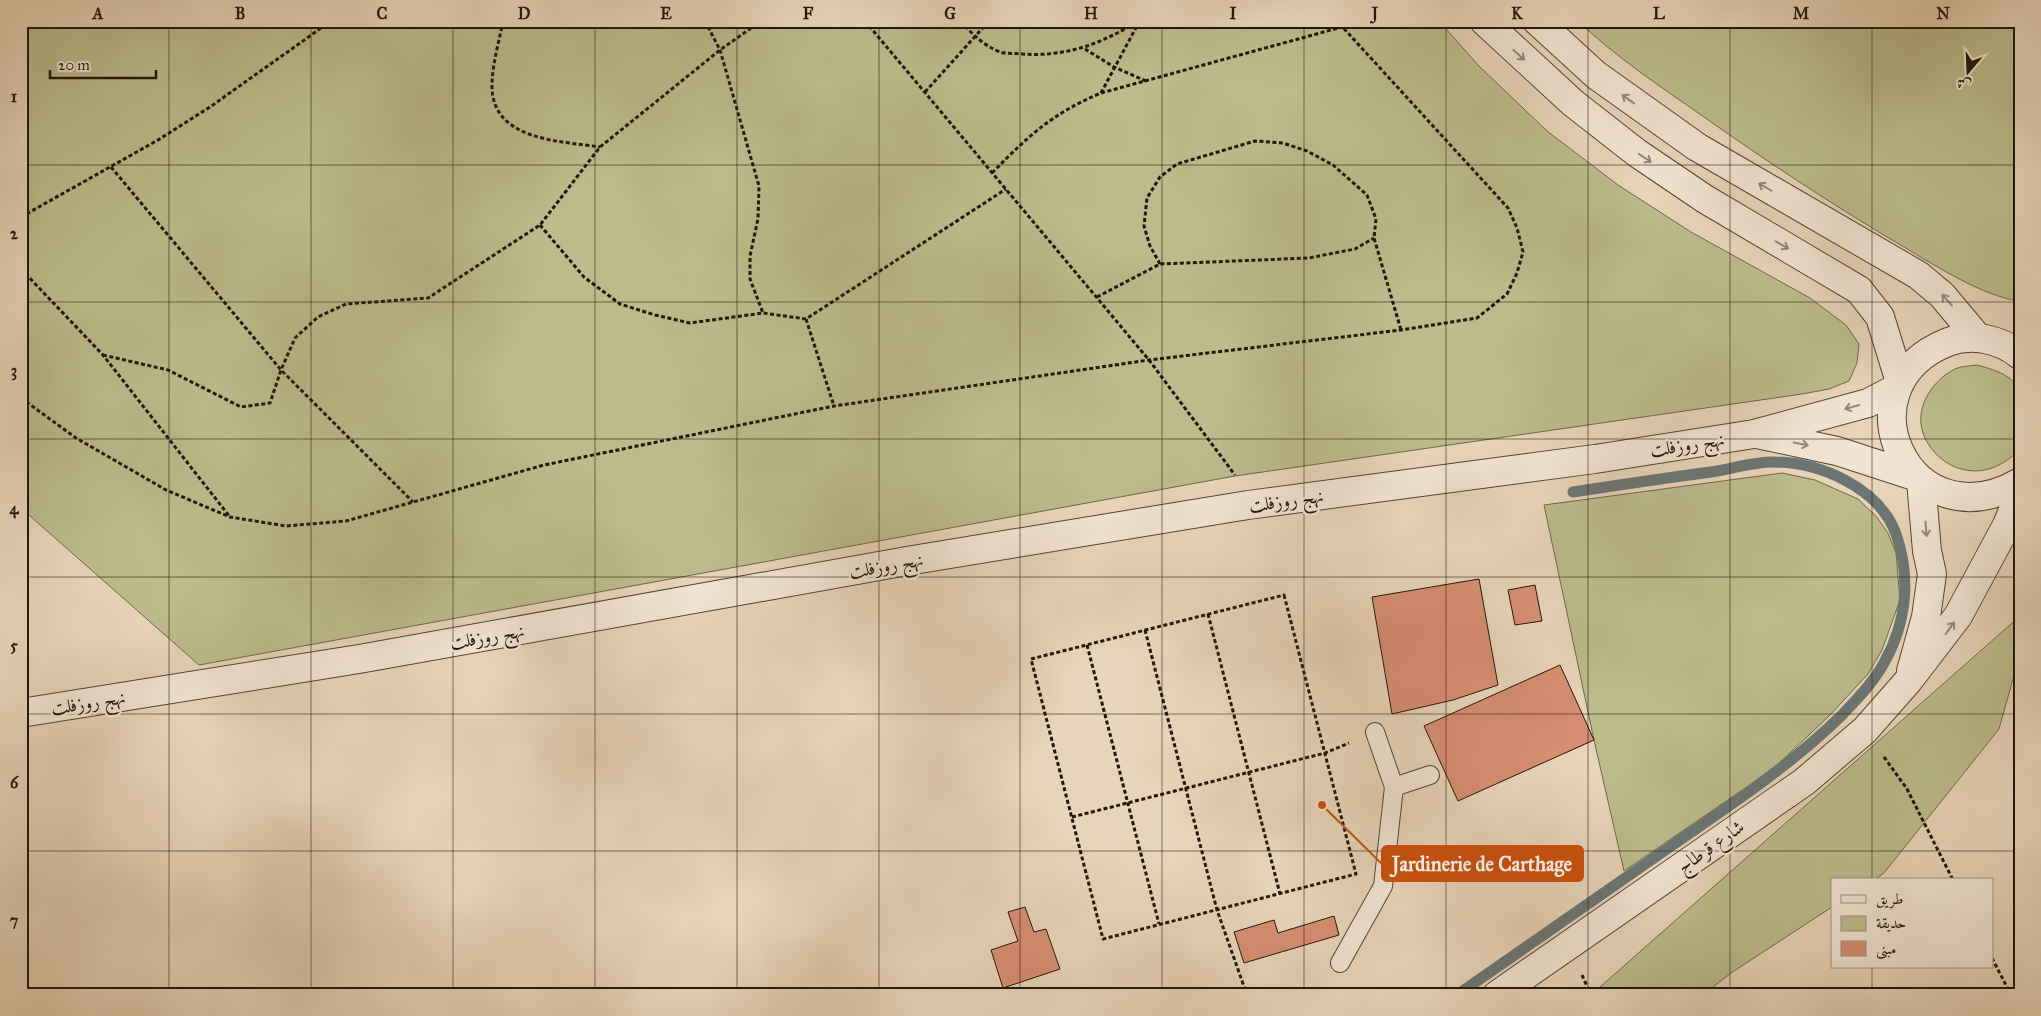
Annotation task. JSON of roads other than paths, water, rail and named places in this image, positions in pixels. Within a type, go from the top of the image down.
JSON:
[{"type":"street","points":[[1484,21],[1573,103],[1637,153],[1705,199],[1859,290],[1880,317],[1898,385]]},
{"type":"street","points":[[1537,21],[1596,75],[1698,147],[1918,275],[1942,295],[1982,338],[2011,348],[2020,355]]},
{"type":"street","points":[[1919,479],[1902,458],[1893,436],[1892,412],[1898,385],[1914,363],[1932,348],[1954,340],[1982,338],[2020,331]]},
{"type":"street","name":"نهج روزفلت","points":[[21,713],[359,659],[906,561],[1248,505],[1595,458],[1754,434],[1868,403],[1898,385]]},
{"type":"street","name":"نهج روزفلت","points":[[1754,434],[1837,451],[1919,479],[1946,494],[1974,498],[2001,492],[2020,482]]},
{"type":"street","name":"شارع قرطاج","points":[[1909,680],[1926,617],[1932,574],[1927,551],[1919,479]]},
{"type":"street","name":"شارع قرطاج","points":[[1497,995],[1804,782],[1865,730],[1909,680],[1958,616],[2007,525],[2020,493]]},
{"type":"lane","points":[[1340,963],[1383,886],[1394,787],[1375,732]]},
{"type":"lane","points":[[1394,787],[1430,775]]},
{"type":"waterway","points":[[1457,995],[1739,799],[1802,751],[1842,715],[1875,677],[1892,647],[1902,616],[1905,583],[1904,567],[1896,534],[1888,517],[1862,491],[1828,472],[1791,463],[1765,462],[1711,472],[1573,492]]},
{"type":"place","name":"Jardinerie de Carthage","points":[[1322,805]]}]
